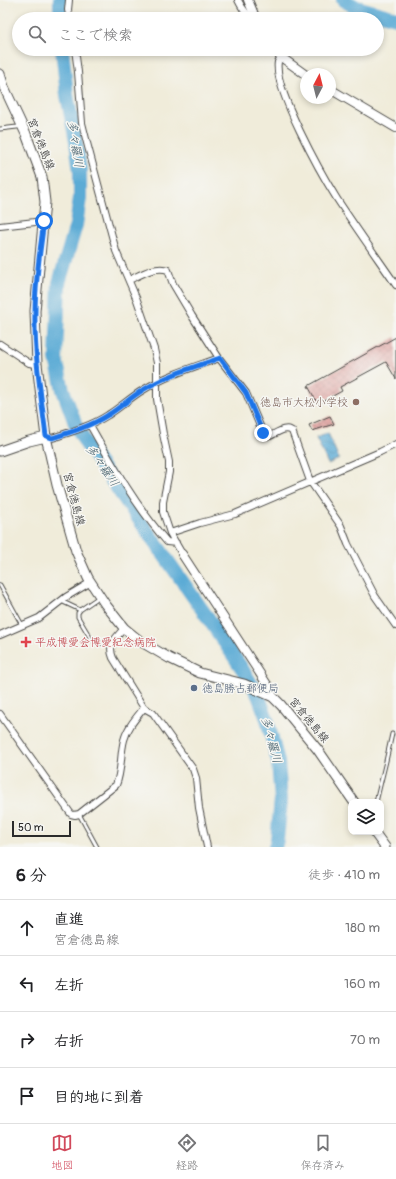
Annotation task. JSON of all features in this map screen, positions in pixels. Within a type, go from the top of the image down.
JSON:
[{"type":"main road","name":"宮倉徳島線","points":[[0,74],[2,87],[22,125],[36,158],[42,177],[45,202],[35,311],[36,364],[46,436],[57,485],[76,551],[91,582],[105,604],[124,628],[140,641],[169,658],[200,673],[244,684],[269,695],[281,705],[318,750],[352,799]]},
{"type":"main road","points":[[0,451],[46,436]]},
{"type":"main road","points":[[376,835],[383,847]]},
{"type":"street","points":[[68,12],[69,0]]},
{"type":"street","points":[[238,0],[245,12]]},
{"type":"street","points":[[248,0],[252,12]]},
{"type":"street","points":[[76,56],[84,130],[116,251],[137,300],[154,350],[156,363],[157,399],[169,462],[163,512],[170,532],[182,554],[270,689],[269,695]]},
{"type":"street","points":[[300,71],[281,57],[278,62],[282,86],[291,113],[305,142],[337,198],[396,285]]},
{"type":"street","points":[[336,93],[396,128]]},
{"type":"street","points":[[0,226],[44,221]]},
{"type":"street","points":[[129,280],[160,268],[168,270],[173,284],[180,296],[220,358],[246,393],[263,433],[270,436],[284,429],[289,429],[292,431],[310,481],[341,526],[348,544],[375,596],[396,626]]},
{"type":"street","points":[[0,344],[29,363],[36,364]]},
{"type":"street","points":[[46,436],[52,438],[87,426],[108,415],[142,390],[156,382],[220,358]]},
{"type":"street","points":[[87,426],[152,524],[166,542],[176,543]]},
{"type":"street","points":[[170,532],[235,514],[396,444]]},
{"type":"street","points":[[0,635],[39,618],[91,582]]},
{"type":"street","points":[[124,628],[113,642],[111,652],[113,658],[144,708],[153,713],[193,769],[196,778],[199,808],[207,847]]},
{"type":"street","points":[[0,714],[71,814],[75,815],[79,814],[116,785],[119,778],[123,742],[128,729],[144,708]]},
{"type":"lane","points":[[0,128],[17,127],[22,125]]},
{"type":"lane","points":[[0,584],[22,625]]},
{"type":"lane","points":[[100,596],[80,610],[78,617],[91,639],[112,646]]},
{"type":"lane","points":[[62,601],[80,610]]},
{"type":"lane","points":[[377,799],[392,734]]},
{"type":"lane","points":[[79,814],[97,847]]},
{"type":"water","points":[[328,433],[339,459],[328,464],[316,438]]},
{"type":"building","points":[[396,337],[396,379],[386,362],[340,387],[342,391],[318,404],[308,386]]},
{"type":"building","points":[[330,416],[334,424],[312,431],[309,425]]},
{"type":"waterway","name":"多々羅川","points":[[60,0],[60,12]]},
{"type":"waterway","points":[[343,0],[356,7],[374,12]]},
{"type":"waterway","points":[[384,15],[396,18]]},
{"type":"waterway","name":"多々羅川","points":[[63,56],[67,95],[80,171],[80,198],[76,225],[59,283],[56,359],[63,390],[75,423],[86,444],[208,618],[258,695],[267,719],[278,762],[281,800],[275,847]]},
{"type":"place","name":"徳島市大松小学校","points":[[356,402]]},
{"type":"place","name":"平成博愛会博愛紀念病院","points":[[26,642]]},
{"type":"place","name":"徳島勝占郵便局","points":[[194,688]]},
{"type":"route","points":[[44,221],[38,270],[35,336],[36,364],[46,436],[52,438],[90,425],[108,415],[142,390],[156,382],[220,358],[246,393],[263,433]]}]
